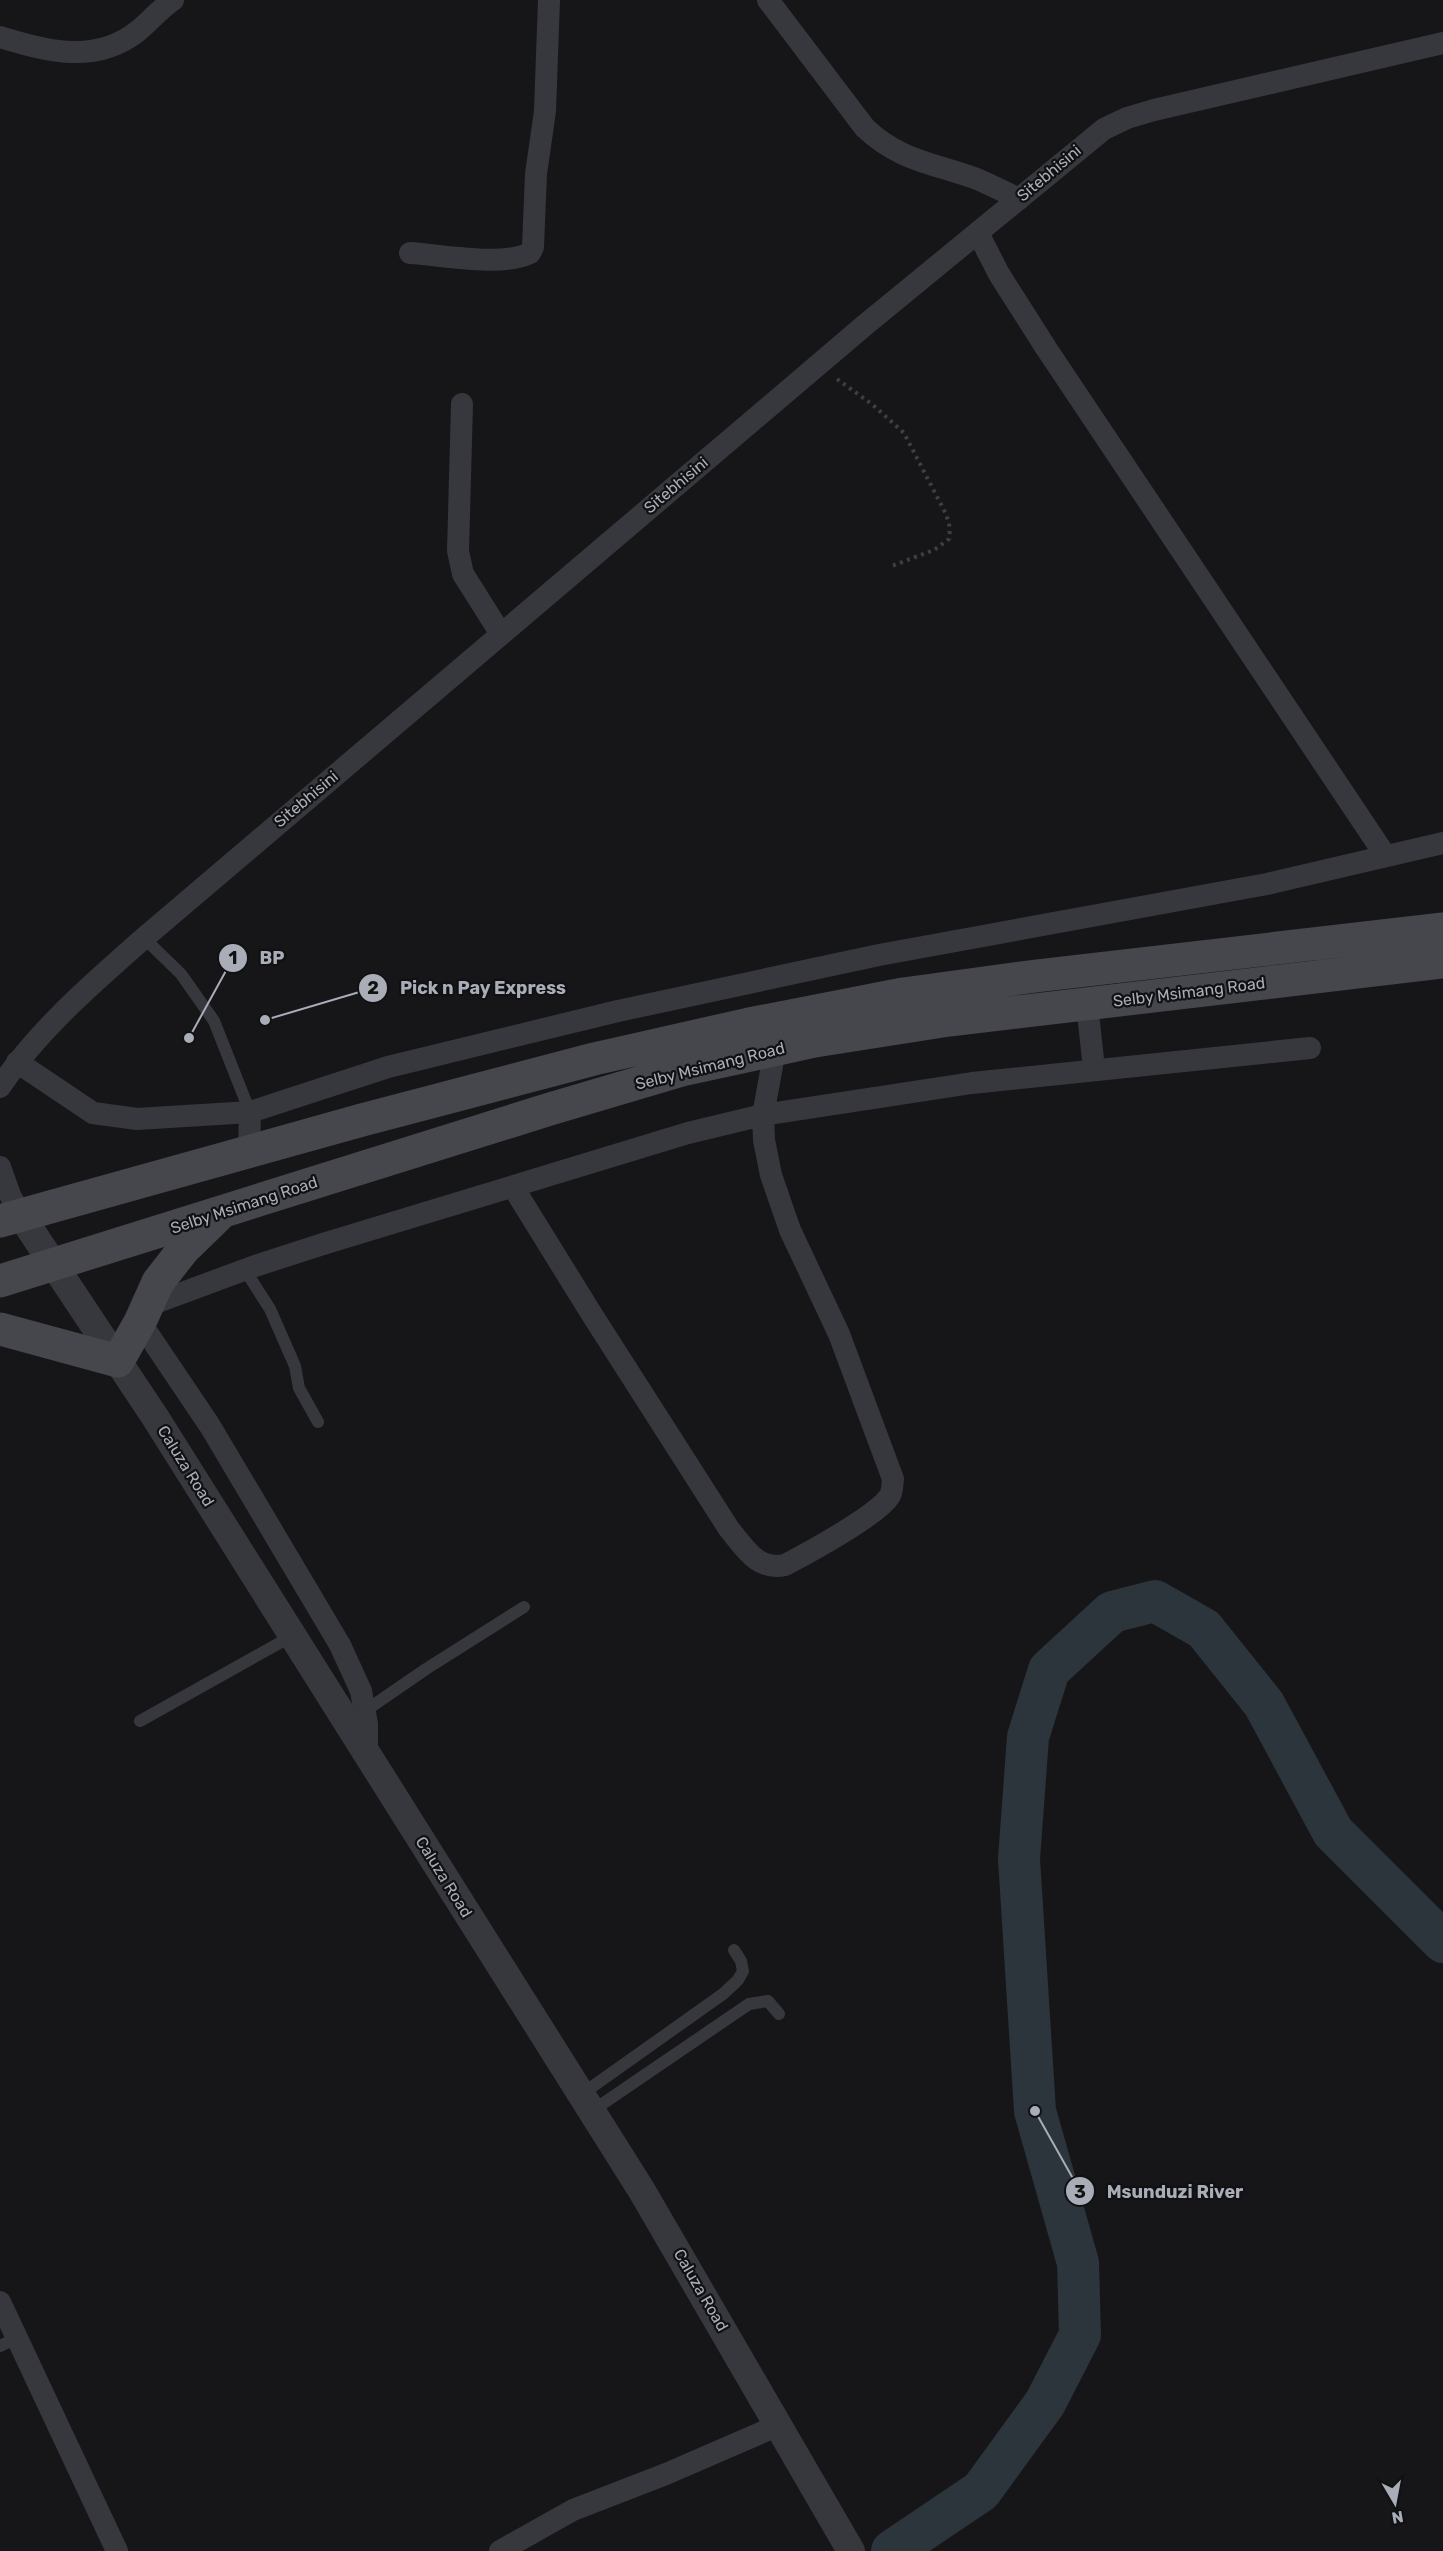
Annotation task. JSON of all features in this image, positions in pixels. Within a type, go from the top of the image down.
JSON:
[{"type":"main road","name":"Selby Msimang Road","points":[[10,1218],[249,1151],[594,1059],[749,1024],[903,994],[1443,929]]},
{"type":"main road","name":"Selby Msimang Road","points":[[0,1281],[682,1070],[815,1041],[949,1020],[1443,962]]},
{"type":"main road","points":[[5,1333],[118,1361],[144,1314],[158,1282],[183,1250],[221,1213]]},
{"type":"street","points":[[0,37],[48,51],[74,54],[107,49],[138,31],[158,10],[173,0]]},
{"type":"street","points":[[410,253],[498,260],[516,259],[530,254],[535,232],[536,174],[545,111],[549,0]]},
{"type":"street","points":[[768,0],[865,128],[883,145],[905,156],[979,180],[1019,199]]},
{"type":"street","name":"Sitebhisini","points":[[0,1087],[34,1041],[103,974],[815,367],[1104,129],[1127,118],[1443,43]]},
{"type":"street","points":[[978,233],[999,274],[1046,348],[1385,855]]},
{"type":"street","points":[[462,404],[458,551],[463,574],[501,634]]},
{"type":"street","points":[[17,1062],[93,1113],[138,1119],[250,1112],[388,1067],[618,1011],[879,954],[1267,884],[1443,843]]},
{"type":"street","points":[[1087,1004],[1094,1069]]},
{"type":"street","points":[[367,1755],[368,1724],[361,1691],[340,1645],[144,1314],[245,1270],[323,1244],[688,1133],[763,1116],[972,1083],[1310,1048]]},
{"type":"street","points":[[513,1186],[591,1313],[729,1528],[750,1555],[764,1566],[785,1565],[880,1506],[892,1492],[893,1479],[839,1334],[790,1230],[771,1175],[764,1140],[763,1116],[775,1050]]},
{"type":"street","points":[[249,1151],[250,1112]]},
{"type":"street","points":[[0,1167],[10,1195],[10,1218]]},
{"type":"street","name":"Caluza Road","points":[[10,1218],[55,1265],[118,1361],[587,2103],[642,2191],[851,2551]]},
{"type":"street","points":[[0,2302],[8,2342],[117,2551]]},
{"type":"street","points":[[500,2551],[573,2510],[666,2474],[779,2425]]},
{"type":"lane","points":[[144,939],[181,974],[214,1021],[250,1112]]},
{"type":"lane","points":[[245,1270],[270,1309],[295,1366],[299,1388],[318,1422]]},
{"type":"lane","points":[[365,1711],[524,1607]]},
{"type":"lane","points":[[140,1721],[292,1636]]},
{"type":"lane","points":[[587,2103],[738,1980],[743,1971],[741,1961],[734,1950]]},
{"type":"lane","points":[[587,2103],[748,2004],[768,2001],[779,2014]]},
{"type":"path","points":[[815,367],[844,382],[904,433],[946,514],[950,528],[949,539],[934,550],[888,567]]},
{"type":"waterway","points":[[892,2551],[981,2491],[1045,2403],[1080,2335],[1078,2263],[1035,2111],[1019,1859],[1028,1737],[1049,1670],[1112,1612],[1155,1601],[1204,1629],[1264,1704],[1333,1832],[1443,1942]]},
{"type":"place","name":"Pick n Pay Express","points":[[265,1020]]},
{"type":"place","name":"BP","points":[[189,1038]]},
{"type":"place","name":"Msunduzi River","points":[[1035,2111]]}]
